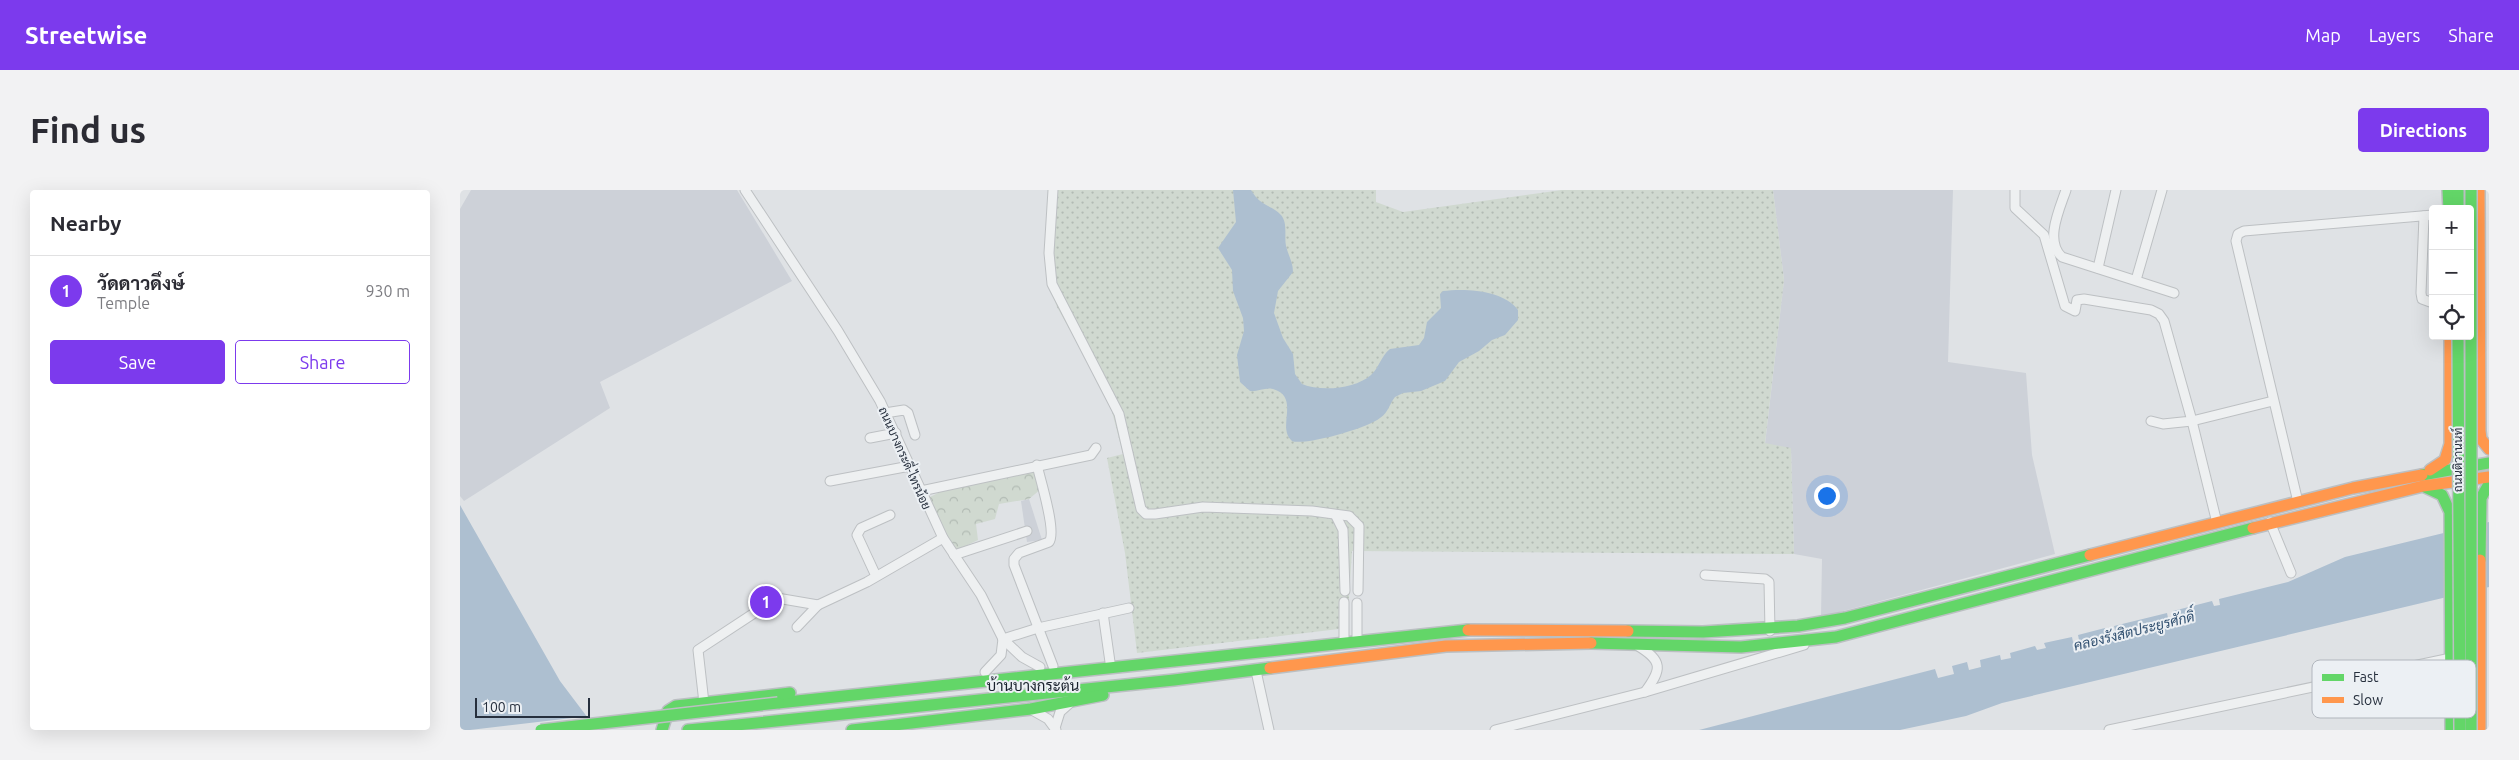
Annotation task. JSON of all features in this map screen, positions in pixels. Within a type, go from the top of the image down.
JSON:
[{"type":"main road","points":[[2448,190],[2449,205]]},
{"type":"main road","points":[[2458,190],[2458,205]]},
{"type":"main road","name":"ถนนติวานนท์","points":[[2471,190],[2472,660]]},
{"type":"main road","name":"ถนนติวานนท์","points":[[2480,190],[2484,203],[2484,372],[2480,392],[2480,431],[2481,439],[2489,449]]},
{"type":"main road","name":"ถนนติวานนท์","points":[[2420,475],[2437,467],[2448,453],[2451,394],[2450,340]]},
{"type":"main road","name":"ถนนติวานนท์","points":[[2458,340],[2460,660]]},
{"type":"main road","points":[[2451,394],[2480,392]]},
{"type":"main road","points":[[541,730],[778,703],[1172,663],[1357,640],[1502,628],[1566,628],[1706,633],[1770,631],[1845,618],[2298,502],[2420,475],[2489,463]]},
{"type":"main road","points":[[688,730],[1256,671],[1401,650],[1469,644],[1573,642],[1742,647],[1836,636],[2270,522],[2424,486],[2489,476]]},
{"type":"main road","name":"ถนนติวานนท์","points":[[2480,730],[2480,625],[2483,602],[2480,511],[2481,498],[2489,484]]},
{"type":"main road","name":"ถนนติวานนท์","points":[[2424,486],[2443,495],[2448,504],[2450,523],[2451,658]]},
{"type":"main road","points":[[2451,630],[2455,619],[2464,613],[2473,612],[2480,625]]},
{"type":"main road","points":[[662,730],[668,711],[676,706],[1040,667],[1110,662],[1172,663]]},
{"type":"main road","points":[[852,730],[1031,709],[1174,680]]},
{"type":"main road","points":[[2476,698],[2480,688]]},
{"type":"street","name":"ถนนบางกระดี่-ไทรน้อย","points":[[745,190],[838,331],[896,433],[943,538],[980,595],[1003,639],[1022,657],[1040,667]]},
{"type":"street","points":[[1054,190],[1048,253],[1052,284],[1119,414],[1141,509],[1146,514],[1216,507],[1242,510],[1312,511],[1336,516],[1349,516],[1359,526],[1358,591]]},
{"type":"street","points":[[2015,190],[2015,208],[2044,235],[2064,306],[2075,310],[2077,300],[2084,299],[2152,310],[2159,314],[2164,321],[2192,421],[2217,523]]},
{"type":"street","points":[[2066,190],[2055,228],[2057,253],[2062,257],[2174,293]]},
{"type":"street","points":[[2098,268],[2116,190]]},
{"type":"street","points":[[2136,280],[2162,190]]},
{"type":"street","points":[[2298,502],[2236,240],[2238,234],[2244,231],[2429,215],[2421,293],[2422,299],[2429,302]]},
{"type":"street","points":[[2152,421],[2162,424],[2192,421],[2273,401]]},
{"type":"street","points":[[885,413],[904,410],[908,413],[915,435]]},
{"type":"street","points":[[870,438],[896,433]]},
{"type":"street","points":[[921,491],[1091,455],[1096,448]]},
{"type":"street","points":[[1037,465],[1051,524],[1051,538],[1048,542],[1019,553],[1014,559],[1014,565],[1053,666]]},
{"type":"street","points":[[830,481],[910,466]]},
{"type":"street","points":[[876,576],[857,536],[861,528],[890,515]]},
{"type":"street","points":[[1336,516],[1343,530],[1344,591]]},
{"type":"street","points":[[2270,522],[2291,573]]},
{"type":"street","points":[[954,555],[1027,531]]},
{"type":"street","points":[[797,627],[818,605],[876,576],[943,538]]},
{"type":"street","points":[[1705,575],[1766,579],[1769,582],[1770,631]]},
{"type":"street","points":[[704,703],[698,650],[777,598],[818,605]]},
{"type":"street","points":[[1344,602],[1344,642]]},
{"type":"street","points":[[1357,603],[1357,640]]},
{"type":"street","points":[[985,672],[1001,655],[1003,639],[1038,628],[1129,608]]},
{"type":"street","points":[[1103,613],[1110,662]]},
{"type":"street","points":[[1495,730],[1526,726],[1836,636]]},
{"type":"street","points":[[1636,644],[1653,654],[1657,661],[1658,672],[1645,692]]},
{"type":"street","points":[[2442,660],[2451,658]]},
{"type":"street","points":[[1256,671],[1269,730]]},
{"type":"street","points":[[2110,730],[2312,687]]},
{"type":"street","points":[[1055,729],[1060,712],[1068,704],[1081,700]]},
{"type":"street","points":[[1031,709],[1041,714],[1055,729]]},
{"type":"shaded area","points":[[471,190],[737,190],[792,281],[600,382],[610,408],[464,501],[460,496],[460,209]]},
{"type":"shaded area","points":[[1773,190],[1953,190],[1948,362],[2026,373],[2032,455],[2055,554],[1821,617],[1822,559],[1794,554],[1791,449],[1765,444],[1784,280]]},
{"type":"shaded area","points":[[1029,499],[1042,540],[1027,542],[1021,501]]},
{"type":"green space","points":[[1053,190],[1376,190],[1376,202],[1403,212],[1562,190],[1773,190],[1784,280],[1765,443],[1791,448],[1794,554],[1352,551],[1347,628],[1137,653],[1125,553],[1107,458],[1123,454],[1109,400],[1057,307],[1053,293],[1050,279],[1049,234]]},
{"type":"green space","points":[[1035,471],[1041,489],[1029,499],[999,504],[995,519],[976,524],[978,540],[955,551],[926,499],[942,491]]},
{"type":"water","points":[[1233,190],[1251,190],[1258,200],[1277,211],[1283,218],[1286,246],[1293,272],[1278,291],[1274,313],[1283,338],[1293,354],[1295,374],[1302,384],[1319,388],[1338,388],[1356,383],[1371,375],[1390,349],[1419,345],[1424,338],[1427,322],[1441,308],[1440,294],[1443,291],[1473,290],[1494,294],[1512,303],[1518,310],[1518,320],[1505,335],[1492,340],[1479,351],[1459,362],[1445,381],[1421,391],[1403,393],[1395,397],[1385,413],[1373,422],[1363,427],[1322,439],[1292,441],[1286,429],[1286,399],[1281,393],[1273,389],[1250,391],[1240,382],[1237,355],[1244,331],[1243,318],[1233,291],[1232,270],[1218,248],[1236,222]]},
{"type":"water","points":[[460,505],[560,681],[597,730],[460,730]]},
{"type":"water","name":"คลองรังสิตประยูรศักดิ์","points":[[2489,522],[2489,587],[2002,703],[1966,716],[1900,730],[1699,730],[1935,669],[1938,678],[1954,674],[1952,666],[1967,662],[1969,670],[1981,667],[1980,660],[2000,655],[2001,660],[2011,658],[2010,653],[2035,646],[2037,650],[2046,648],[2044,643],[2072,637],[2073,642],[2079,640],[2078,635],[2105,628],[2107,636],[2116,634],[2114,626],[2167,613],[2168,618],[2174,617],[2173,611],[2212,601],[2214,606],[2220,605],[2219,599],[2288,582],[2345,557]]},
{"type":"pier","points":[[589,716],[600,730],[470,730]]},
{"type":"traffic: fast","points":[[2448,190],[2449,205]]},
{"type":"traffic: fast","points":[[2458,190],[2458,205]]},
{"type":"traffic: fast","points":[[2471,190],[2471,660]]},
{"type":"traffic: fast","points":[[2458,340],[2460,660]]},
{"type":"traffic: fast","points":[[2422,475],[2489,463]]},
{"type":"traffic: fast","points":[[2480,560],[2481,498],[2489,484]]},
{"type":"traffic: fast","points":[[2425,487],[2442,495],[2450,512],[2451,660]]},
{"type":"traffic: fast","points":[[1591,643],[1741,647],[1836,637],[2253,528]]},
{"type":"traffic: fast","points":[[1628,631],[1703,632],[1798,626],[1845,618],[2090,555]]},
{"type":"traffic: fast","points":[[778,703],[1468,630]]},
{"type":"traffic: fast","points":[[688,730],[1174,680],[1270,668]]},
{"type":"traffic: fast","points":[[662,730],[668,711],[676,706],[790,693]]},
{"type":"traffic: fast","points":[[852,730],[1031,709],[1103,695]]},
{"type":"traffic: fast","points":[[541,730],[778,703]]},
{"type":"traffic: fast","points":[[2451,718],[2451,730]]},
{"type":"traffic: fast","points":[[2460,718],[2460,730]]},
{"type":"traffic: fast","points":[[2471,718],[2471,730]]},
{"type":"traffic: slow","points":[[2479,190],[2480,431],[2481,439],[2489,449]]},
{"type":"traffic: slow","points":[[2430,470],[2445,460],[2450,444],[2450,340]]},
{"type":"traffic: slow","points":[[2090,555],[2353,488],[2422,475]]},
{"type":"traffic: slow","points":[[2253,528],[2423,486],[2489,477]]},
{"type":"traffic: slow","points":[[2480,560],[2480,730]]},
{"type":"traffic: slow","points":[[1468,630],[1628,631]]},
{"type":"traffic: slow","points":[[1270,668],[1446,646],[1591,643]]},
{"type":"place","name":"วัดดาวดึงษ์","points":[[766,602]]},
{"type":"district","name":"บ้านบางกระต้น","points":[[1033,685]]}]
